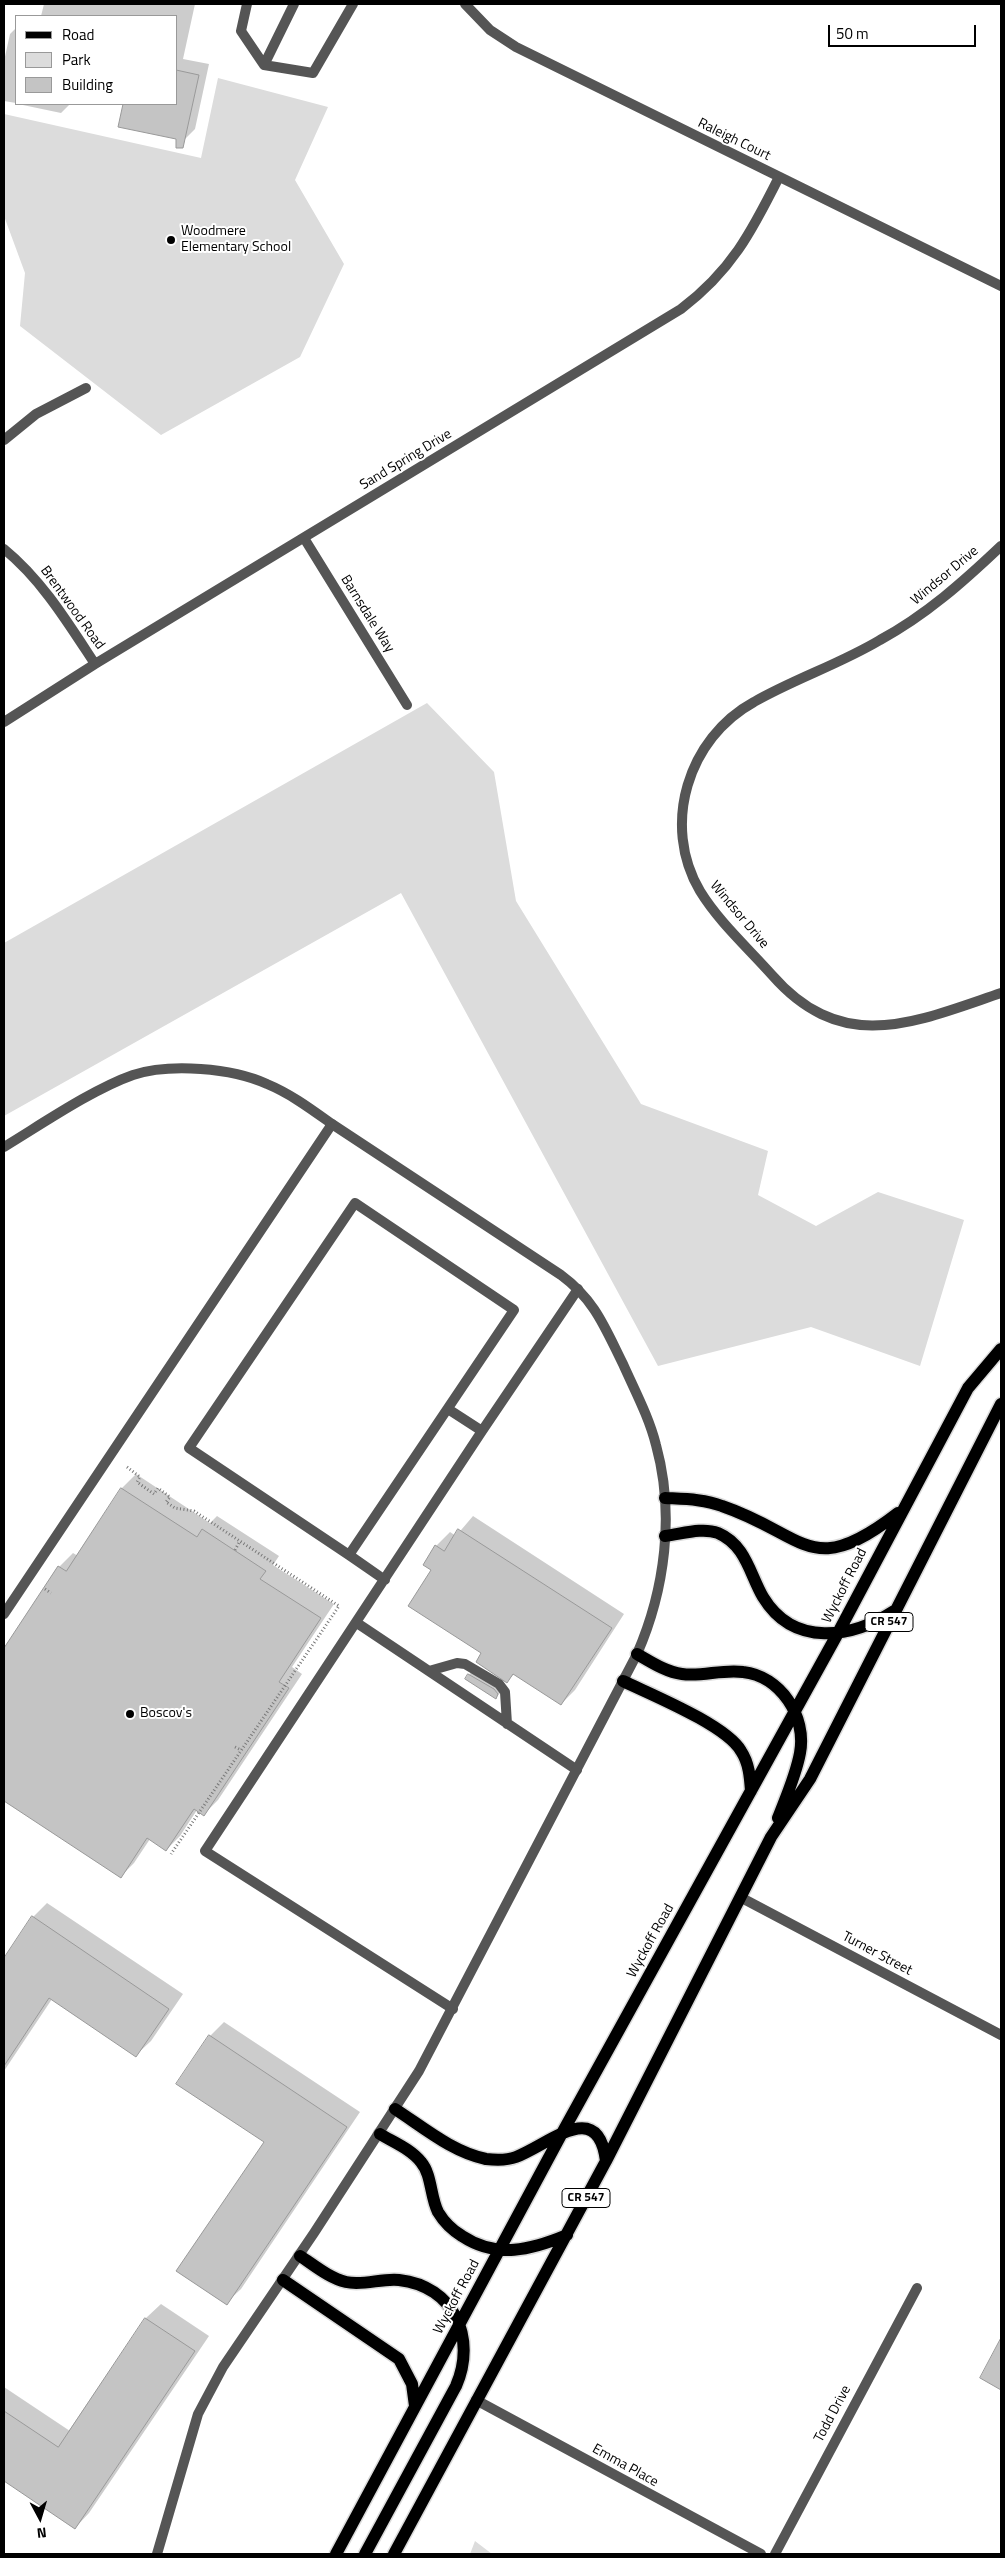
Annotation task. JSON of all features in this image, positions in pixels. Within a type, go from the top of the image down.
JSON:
[{"type":"main road","name":"Wyckoff Road","points":[[336,2554],[561,2135],[838,1634],[968,1388],[1001,1349]]},
{"type":"main road","name":"CR 547","points":[[394,2554],[606,2161],[771,1837],[810,1779],[1001,1404]]},
{"type":"main road","points":[[665,1498],[722,1506],[804,1544],[825,1550],[858,1540],[902,1510]]},
{"type":"main road","points":[[665,1536],[702,1531],[720,1534],[729,1540],[746,1559],[764,1600],[780,1617],[803,1629],[822,1634],[838,1634],[867,1626],[895,1611]]},
{"type":"main road","points":[[636,1654],[666,1670],[682,1674],[733,1671],[753,1674],[780,1690],[795,1713],[801,1736],[800,1754],[771,1837]]},
{"type":"main road","points":[[623,1681],[703,1721],[735,1742],[741,1750],[748,1768],[751,1792]]},
{"type":"main road","points":[[395,2109],[455,2148],[486,2159],[515,2158],[561,2135],[583,2127],[596,2132],[604,2144],[606,2161]]},
{"type":"main road","points":[[380,2134],[421,2162],[438,2211],[449,2226],[468,2240],[499,2251],[511,2252],[535,2247],[567,2235]]},
{"type":"main road","points":[[300,2256],[331,2277],[348,2282],[399,2280],[421,2285],[448,2304],[460,2324],[465,2351],[459,2378],[365,2554]]},
{"type":"main road","points":[[283,2280],[399,2359],[410,2378],[415,2406]]},
{"type":"street","points":[[247,4],[241,31],[264,64],[313,73],[353,4]]},
{"type":"street","points":[[264,64],[294,4]]},
{"type":"street","name":"Raleigh Court","points":[[465,4],[490,30],[516,47],[1001,286]]},
{"type":"street","name":"Sand Spring Drive","points":[[4,722],[95,664],[686,305],[714,280],[738,253],[779,177]]},
{"type":"street","points":[[4,440],[36,414],[86,388]]},
{"type":"street","name":"Barnsdale Way","points":[[304,538],[407,705]]},
{"type":"street","name":"Windsor Drive","points":[[1001,546],[927,612],[879,641],[754,702],[733,715],[717,730],[701,752],[689,777],[681,821],[685,852],[694,878],[708,902],[776,979],[799,1000],[822,1014],[851,1024],[895,1026],[927,1018],[1001,993]]},
{"type":"street","name":"Brentwood Road","points":[[4,549],[16,559],[44,590],[95,664]]},
{"type":"street","points":[[4,1146],[114,1083],[154,1070],[197,1070],[252,1079],[282,1091],[561,1275],[578,1289],[600,1316],[641,1402],[658,1450],[665,1498],[665,1536],[656,1591],[636,1654],[453,2009],[395,2109],[300,2256],[223,2367],[204,2398],[190,2439],[157,2554]]},
{"type":"street","points":[[4,1614],[332,1124]]},
{"type":"street","points":[[349,1555],[514,1310],[355,1203],[189,1448],[385,1580]]},
{"type":"street","points":[[453,2009],[205,1852],[482,1430],[578,1289]]},
{"type":"street","points":[[448,1409],[482,1430]]},
{"type":"street","points":[[357,1622],[577,1770]]},
{"type":"street","points":[[429,1671],[457,1663],[465,1664],[499,1684],[505,1692],[507,1724]]},
{"type":"street","name":"Turner Street","points":[[740,1897],[1001,2035]]},
{"type":"street","name":"Todd Drive","points":[[774,2554],[917,2288]]},
{"type":"street","name":"Emma Place","points":[[476,2400],[761,2554]]},
{"type":"path","points":[[127,1468],[140,1477],[136,1482],[154,1494],[158,1488],[170,1497],[166,1502],[175,1508],[194,1511],[339,1606],[171,1854]]},
{"type":"path","points":[[235,1550],[240,1541]]},
{"type":"path","points":[[45,1590],[51,1594]]},
{"type":"path","points":[[236,1747],[241,1750]]},
{"type":"green space","name":"Woodmere Elementary School","points":[[218,78],[328,107],[295,180],[344,264],[300,357],[161,435],[20,326],[25,273],[4,216],[4,114],[201,158]]},
{"type":"green space","points":[[427,703],[494,772],[516,901],[641,1104],[768,1151],[758,1195],[816,1226],[878,1192],[964,1220],[920,1366],[811,1327],[658,1366],[401,893],[4,1116],[4,943]]},
{"type":"green space","points":[[475,2541],[492,2554],[470,2554]]},
{"type":"building","points":[[178,70],[199,75],[183,148],[176,148],[176,139],[118,127],[123,105],[178,105]]},
{"type":"building","name":"Boscov's","points":[[121,1488],[197,1537],[202,1529],[266,1571],[260,1579],[321,1618],[279,1682],[289,1688],[204,1816],[194,1809],[166,1851],[147,1838],[121,1878],[4,1801],[4,1648],[58,1566],[66,1571]]},
{"type":"building","points":[[458,1529],[612,1628],[561,1705],[513,1674],[507,1683],[476,1662],[481,1653],[408,1606],[431,1570],[423,1565],[435,1545],[444,1551]]},
{"type":"building","points":[[468,1674],[494,1689],[498,1694],[496,1699],[465,1679]]},
{"type":"building","points":[[32,1916],[169,2009],[136,2057],[49,1998],[4,2066],[4,1958]]},
{"type":"building","points":[[209,2035],[347,2127],[227,2305],[176,2271],[264,2142],[176,2084]]},
{"type":"building","points":[[145,2318],[195,2351],[75,2529],[4,2481],[4,2411],[58,2447]]},
{"type":"building","points":[[1001,2338],[1001,2390],[980,2378]]},
{"type":"place","name":"Woodmere Elementary School","points":[[171,240]]},
{"type":"place","name":"Boscov's","points":[[130,1714]]}]
